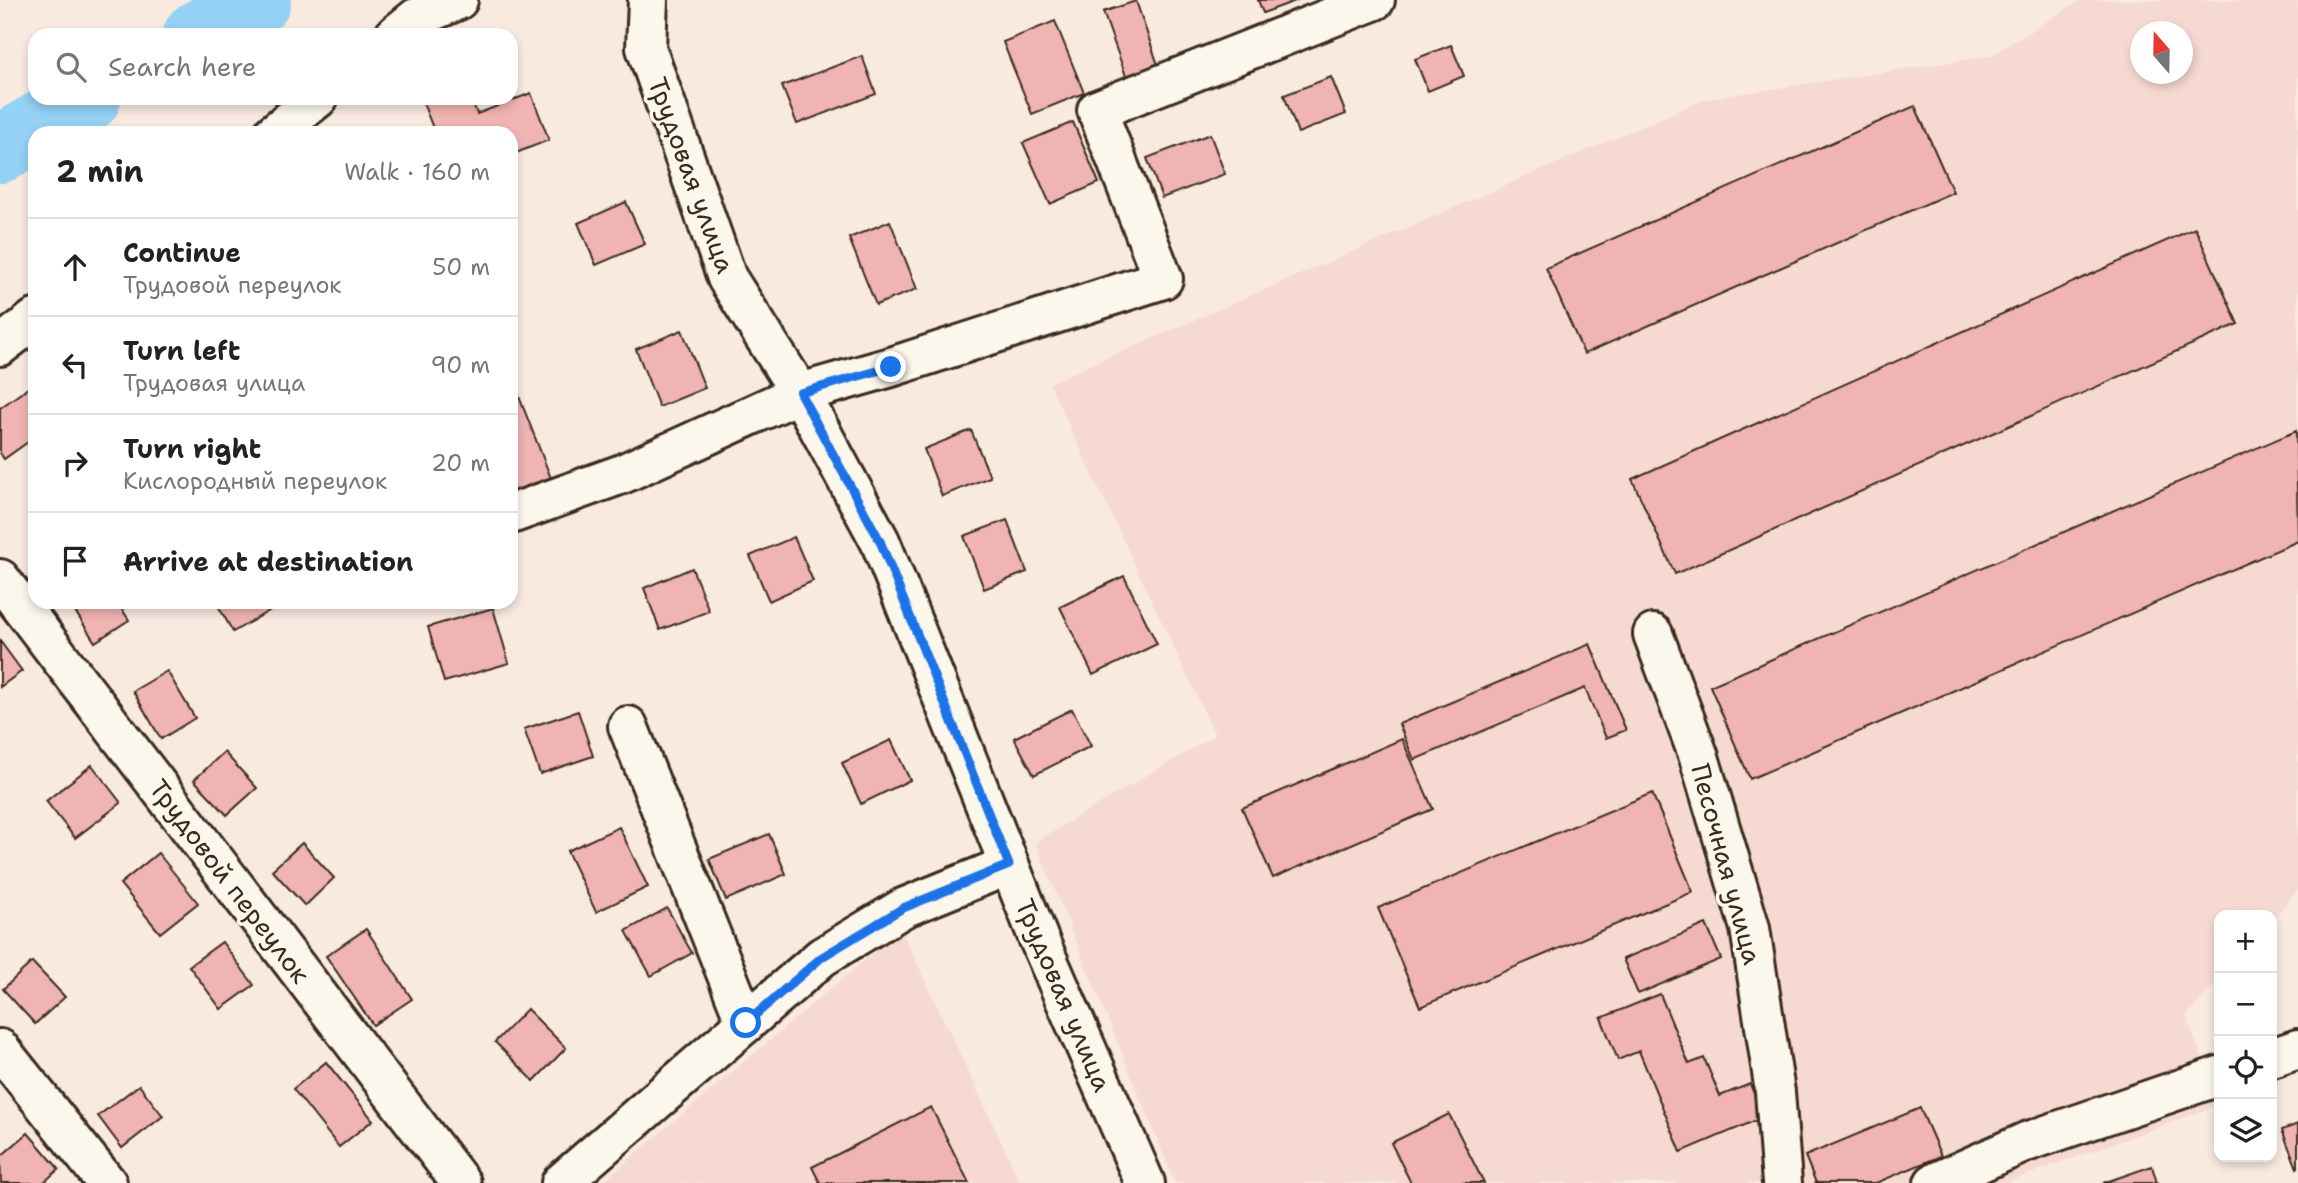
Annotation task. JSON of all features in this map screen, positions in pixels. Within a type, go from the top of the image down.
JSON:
[{"type":"street","points":[[404,28],[416,18],[458,0]]},
{"type":"street","name":"Трудовая улица","points":[[648,0],[646,48],[727,278],[800,393],[880,541],[1040,942],[1145,1183]]},
{"type":"street","points":[[518,511],[622,474],[800,393],[891,367],[1163,279],[1097,110],[1375,0]]},
{"type":"street","points":[[283,126],[309,105]]},
{"type":"street","points":[[0,346],[28,324]]},
{"type":"street","name":"Трудовой переулок","points":[[0,579],[461,1183]]},
{"type":"street","name":"Песочная улица","points":[[1654,634],[1699,757],[1750,928],[1775,1092],[1782,1183]]},
{"type":"street","points":[[628,726],[746,1023]]},
{"type":"street","points":[[561,1183],[822,957],[903,908],[1009,865]]},
{"type":"street","points":[[0,1049],[107,1183]]},
{"type":"street","points":[[2277,1056],[2298,1049]]},
{"type":"street","points":[[1934,1183],[2026,1142],[2214,1078]]},
{"type":"shaded area","points":[[2081,0],[2298,0],[2298,890],[2277,914],[2277,910],[2214,910],[2214,985],[2186,1017],[2214,1087],[2214,1107],[2005,1183],[1175,1183],[1035,842],[1215,735],[1049,383],[1705,99],[1990,56]]},
{"type":"shaded area","points":[[901,929],[1021,1183],[601,1183]]},
{"type":"building","points":[[1258,0],[1298,0],[1263,13]]},
{"type":"building","points":[[1136,1],[1158,65],[1126,76],[1103,12]]},
{"type":"building","points":[[1055,21],[1084,93],[1032,114],[1003,42]]},
{"type":"building","points":[[1451,45],[1464,76],[1428,91],[1415,59]]},
{"type":"building","points":[[862,56],[876,94],[797,124],[782,86]]},
{"type":"building","points":[[1331,77],[1346,114],[1298,133],[1284,95]]},
{"type":"building","points":[[531,93],[549,140],[518,152],[518,126],[432,126],[424,105],[474,105],[477,114],[500,105],[518,105],[518,98]]},
{"type":"building","points":[[1915,106],[1953,192],[1584,354],[1546,268]]},
{"type":"building","points":[[1073,122],[1099,183],[1050,204],[1023,143]]},
{"type":"building","points":[[1210,134],[1225,174],[1162,198],[1147,158]]},
{"type":"building","points":[[626,202],[645,244],[596,265],[578,223]]},
{"type":"building","points":[[890,221],[917,289],[876,305],[849,238]]},
{"type":"building","points":[[2195,228],[2238,324],[1675,574],[1632,479]]},
{"type":"building","points":[[682,330],[705,388],[659,407],[636,349]]},
{"type":"building","points":[[28,388],[28,442],[4,459],[0,453],[0,408]]},
{"type":"building","points":[[518,394],[552,481],[518,494]]},
{"type":"building","points":[[971,430],[990,477],[942,496],[924,449]]},
{"type":"building","points":[[2296,431],[2298,541],[1750,779],[1710,686]]},
{"type":"building","points":[[1007,520],[1027,572],[984,589],[964,536]]},
{"type":"building","points":[[794,537],[813,581],[769,601],[750,556]]},
{"type":"building","points":[[692,568],[709,611],[660,630],[644,588]]},
{"type":"building","points":[[1124,576],[1157,644],[1093,675],[1060,607]]},
{"type":"building","points":[[74,609],[122,609],[129,620],[95,642]]},
{"type":"building","points":[[220,609],[269,611],[233,632]]},
{"type":"building","points":[[493,609],[509,663],[444,682],[428,627]]},
{"type":"building","points":[[0,641],[22,671],[0,687]]},
{"type":"building","points":[[1590,644],[1626,730],[1606,738],[1585,688],[1414,760],[1399,724]]},
{"type":"building","points":[[167,671],[195,718],[161,739],[133,691]]},
{"type":"building","points":[[1072,709],[1091,746],[1034,775],[1014,738]]},
{"type":"building","points":[[578,711],[593,756],[540,774],[524,729]]},
{"type":"building","points":[[1402,739],[1433,809],[1273,878],[1242,808]]},
{"type":"building","points":[[891,740],[910,780],[861,804],[842,763]]},
{"type":"building","points":[[224,752],[257,788],[227,815],[194,780]]},
{"type":"building","points":[[92,765],[121,803],[75,838],[46,801]]},
{"type":"building","points":[[1652,793],[1693,892],[1420,1007],[1378,908]]},
{"type":"building","points":[[619,827],[648,887],[596,912],[567,851]]},
{"type":"building","points":[[769,834],[786,874],[726,900],[709,859]]},
{"type":"building","points":[[302,843],[334,878],[305,906],[272,870]]},
{"type":"building","points":[[158,853],[198,903],[160,933],[120,884]]},
{"type":"building","points":[[667,908],[692,953],[651,976],[626,931]]},
{"type":"building","points":[[1706,924],[1721,959],[1638,994],[1623,959]]},
{"type":"building","points":[[366,929],[412,999],[373,1025],[326,956]]},
{"type":"building","points":[[222,942],[254,985],[221,1009],[189,966]]},
{"type":"building","points":[[32,962],[65,997],[35,1024],[3,989]]},
{"type":"building","points":[[1660,994],[1689,1064],[1704,1058],[1720,1096],[1750,1084],[1764,1117],[1681,1152],[1639,1051],[1618,1060],[1601,1018]]},
{"type":"building","points":[[527,1009],[566,1048],[534,1081],[495,1042]]},
{"type":"building","points":[[326,1062],[373,1120],[339,1147],[293,1089]]},
{"type":"building","points":[[139,1085],[163,1116],[122,1148],[98,1116]]},
{"type":"building","points":[[931,1107],[969,1183],[820,1183],[812,1167]]},
{"type":"building","points":[[1920,1108],[1941,1156],[1876,1183],[1816,1183],[1805,1156]]},
{"type":"building","points":[[1449,1114],[1484,1183],[1411,1183],[1391,1143]]},
{"type":"building","points":[[2298,1124],[2298,1167],[2297,1168],[2282,1130]]},
{"type":"building","points":[[28,1133],[59,1169],[43,1183],[1,1183],[0,1157]]},
{"type":"building","points":[[2152,1166],[2157,1183],[2103,1183]]},
{"type":"waterway","points":[[209,28],[257,0]]},
{"type":"waterway","points":[[39,126],[75,105]]},
{"type":"waterway","points":[[0,149],[28,133]]},
{"type":"route","points":[[746,1023],[822,957],[903,908],[1009,865],[880,541],[800,393],[891,367]]}]
